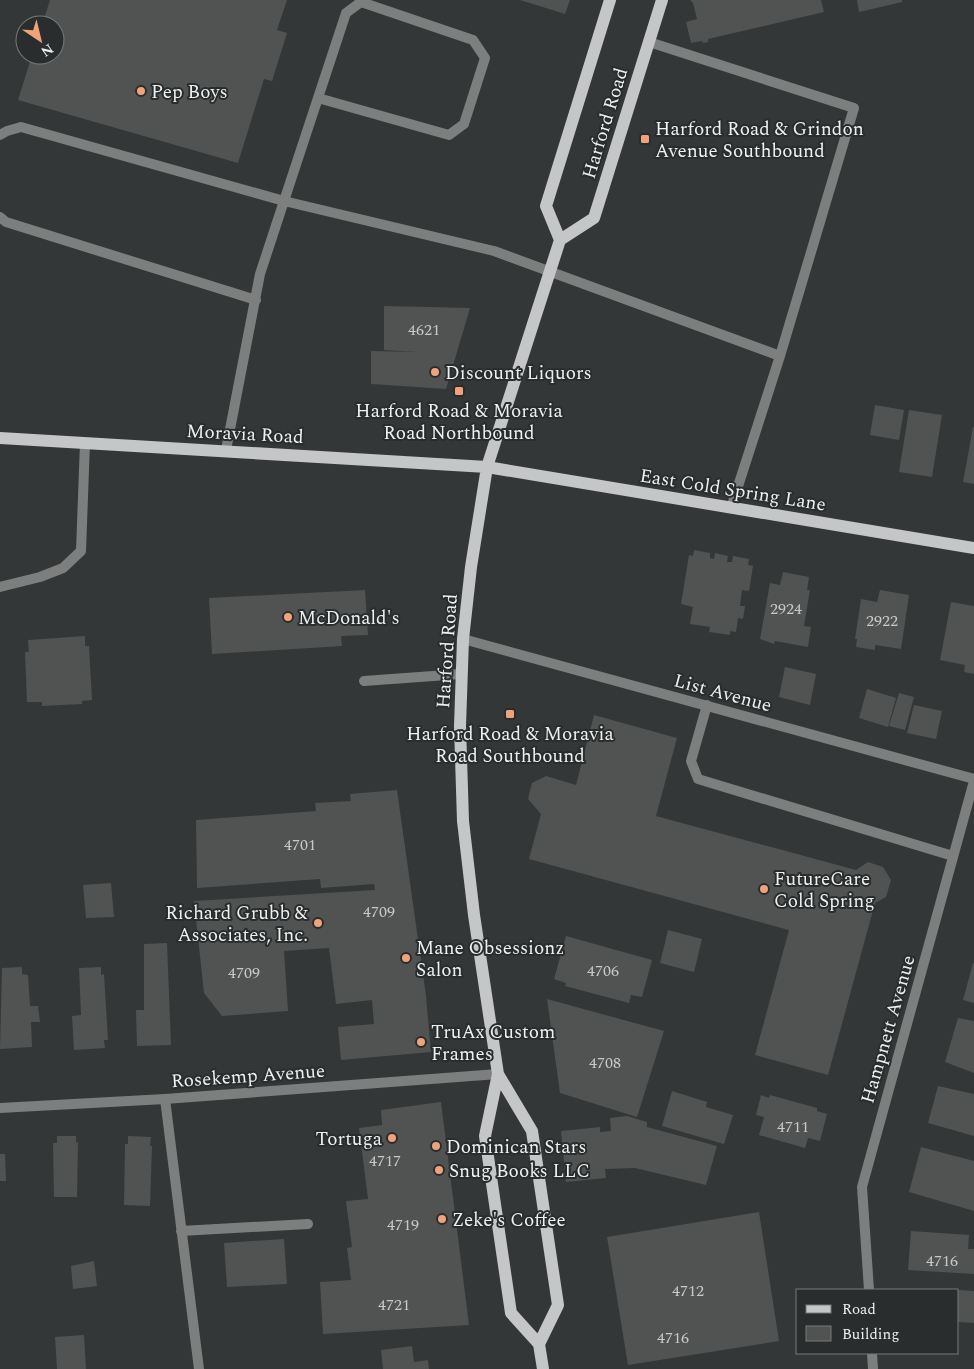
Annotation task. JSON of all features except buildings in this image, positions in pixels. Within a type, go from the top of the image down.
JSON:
[{"type":"main road","name":"Harford Road","points":[[560,240],[546,206],[610,0]]},
{"type":"main road","name":"Harford Road","points":[[498,1074],[532,1131],[558,1305],[539,1344],[511,1313],[485,1136],[498,1074],[474,915],[463,821],[460,726],[463,638],[471,566],[487,468],[560,240],[594,218],[662,0]]},
{"type":"main road","name":"Moravia Road","points":[[0,438],[226,450],[487,468]]},
{"type":"main road","name":"East Cold Spring Lane","points":[[487,468],[974,548]]},
{"type":"main road","points":[[539,1344],[543,1369]]},
{"type":"street","points":[[226,450],[260,274],[346,13],[361,2],[473,40],[485,58],[464,124],[449,135],[318,98]]},
{"type":"street","points":[[649,42],[854,108],[780,356],[731,508]]},
{"type":"street","points":[[0,135],[7,130],[21,127],[284,201],[494,251],[780,356]]},
{"type":"street","points":[[0,217],[6,222],[256,300]]},
{"type":"street","points":[[0,588],[40,577],[63,568],[81,551],[85,443]]},
{"type":"street","name":"List Avenue","points":[[463,638],[974,780]]},
{"type":"street","points":[[364,681],[461,674]]},
{"type":"street","points":[[707,705],[692,761],[698,779],[953,856]]},
{"type":"street","name":"Hampnett Avenue","points":[[870,1289],[862,1187],[974,780]]},
{"type":"street","name":"Rosekemp Avenue","points":[[0,1108],[166,1099],[498,1074]]},
{"type":"street","points":[[166,1099],[199,1369]]},
{"type":"street","points":[[181,1231],[308,1224]]},
{"type":"street","points":[[872,1354],[873,1369]]},
{"type":"place","name":"Pep Boys","points":[[141,91]]},
{"type":"place","name":"Harford Road & Grindon Avenue Southbound","points":[[645,139]]},
{"type":"place","name":"Discount Liquors","points":[[435,372]]},
{"type":"place","name":"Harford Road & Moravia Road Northbound","points":[[459,391]]},
{"type":"place","name":"McDonald's","points":[[288,617]]},
{"type":"place","name":"Harford Road & Moravia Road Southbound","points":[[510,714]]},
{"type":"place","name":"FutureCare Cold Spring","points":[[764,889]]},
{"type":"place","name":"Richard Grubb & Associates, Inc.","points":[[318,923]]},
{"type":"place","name":"Mane Obsessionz Salon","points":[[406,958]]},
{"type":"place","name":"TruAx Custom Frames","points":[[421,1042]]},
{"type":"place","name":"Tortuga","points":[[392,1138]]},
{"type":"place","name":"Dominican Stars","points":[[436,1146]]},
{"type":"place","name":"Snug Books LLC","points":[[439,1170]]},
{"type":"place","name":"Zeke's Coffee","points":[[442,1219]]}]
